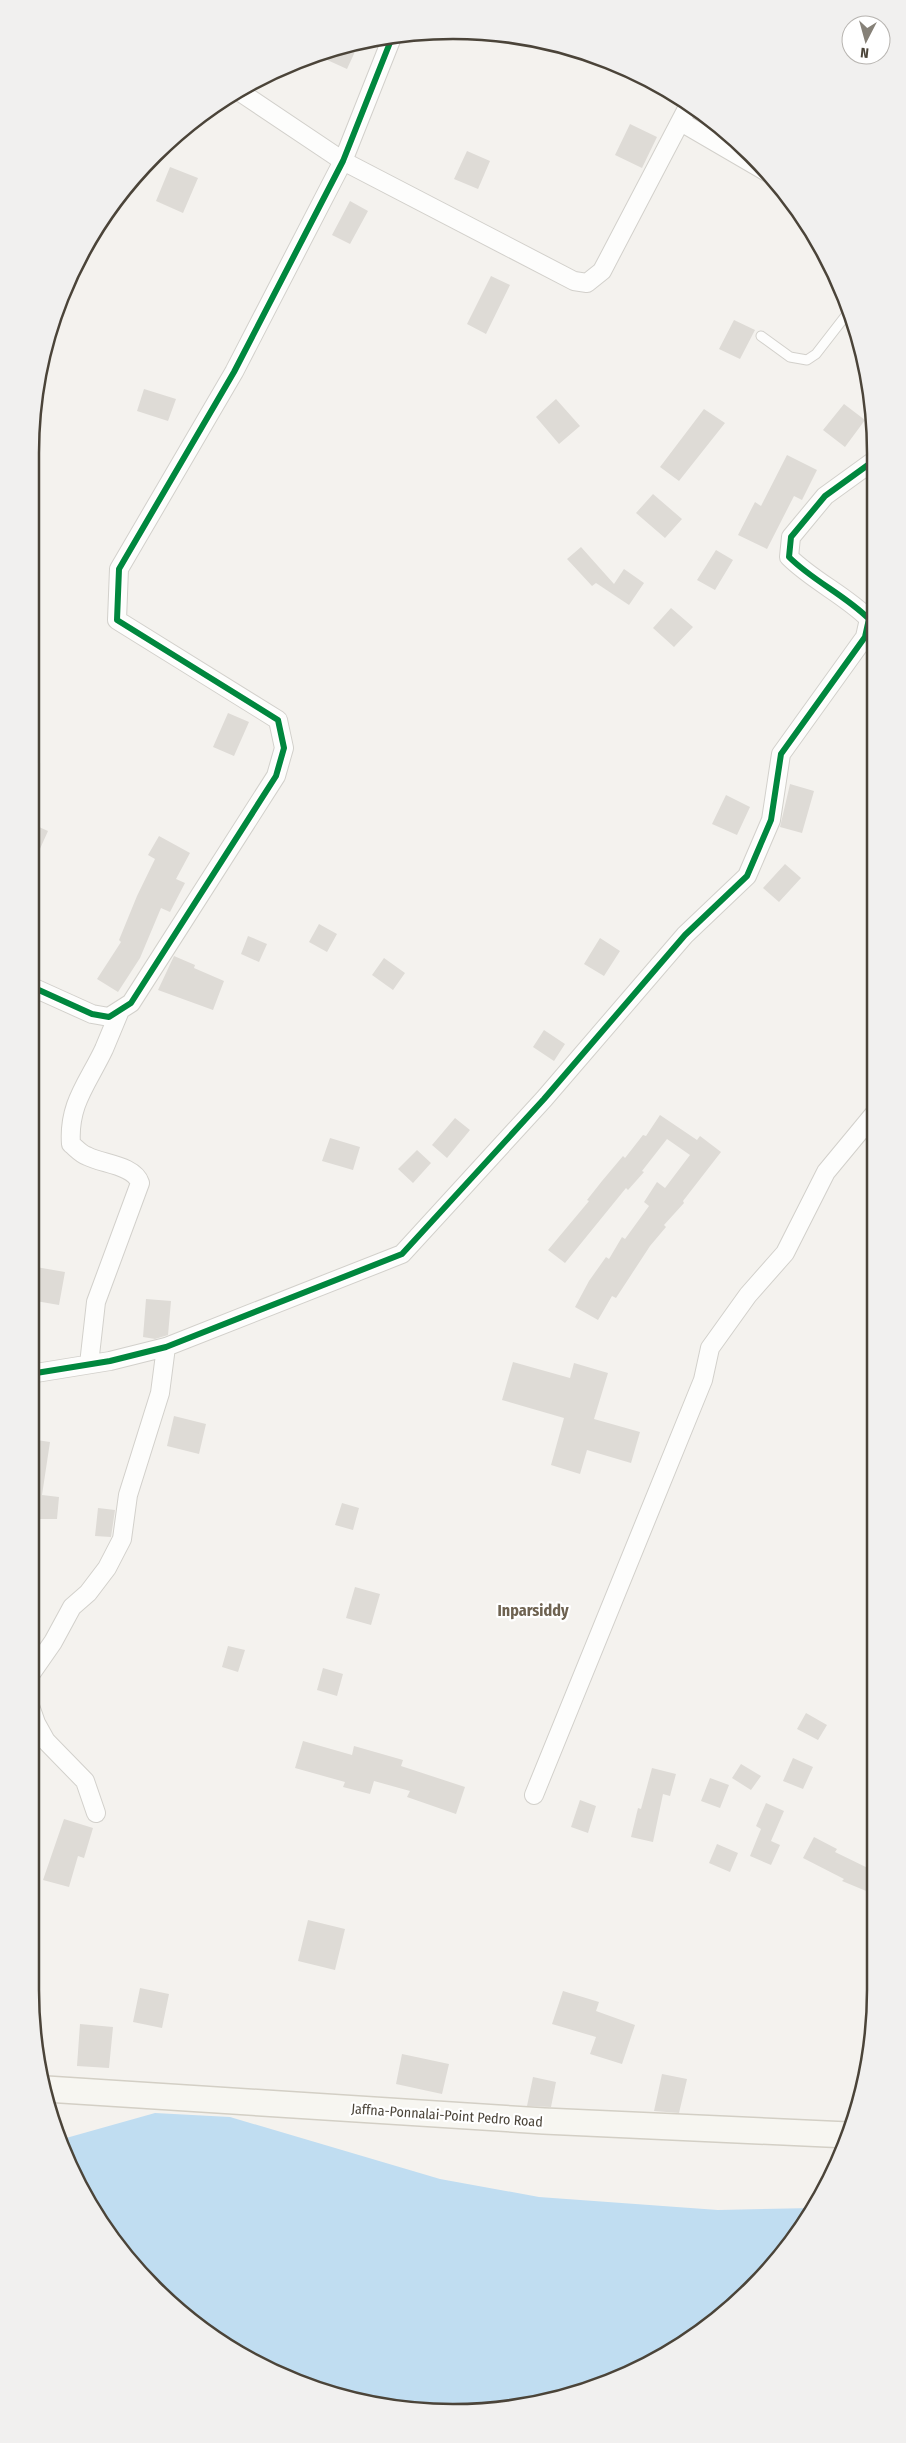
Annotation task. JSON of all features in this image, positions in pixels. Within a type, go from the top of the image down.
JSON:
[{"type":"main road","name":"Jaffna-Ponnalai-Point Pedro Road","points":[[51,2089],[544,2121],[841,2135]]},
{"type":"street","points":[[39,990],[92,1014],[109,1017],[119,1013],[131,1003],[276,776],[284,748],[278,720],[117,620],[119,569],[234,372],[343,161],[390,44]]},
{"type":"street","points":[[244,95],[343,161],[574,281],[587,283],[602,271],[686,111]]},
{"type":"street","points":[[681,122],[746,160]]},
{"type":"street","points":[[867,466],[825,496],[791,537],[789,557],[803,571],[853,603],[867,617]]},
{"type":"street","points":[[39,1372],[89,1364],[166,1347],[402,1254],[544,1099],[685,935],[747,876],[771,820],[781,754],[865,637],[867,628]]},
{"type":"street","points":[[89,1364],[96,1302],[140,1183],[138,1177],[130,1172],[85,1156],[71,1144],[70,1124],[84,1084],[104,1050],[119,1013]]},
{"type":"street","points":[[534,1795],[703,1380],[710,1348],[748,1295],[786,1253],[826,1172],[867,1122]]},
{"type":"street","points":[[39,1663],[72,1607],[88,1593],[107,1568],[122,1539],[128,1495],[160,1393],[166,1347]]},
{"type":"street","points":[[39,1728],[46,1741],[85,1781],[96,1813]]},
{"type":"lane","points":[[761,336],[790,357],[807,360],[816,354],[844,318]]},
{"type":"water","points":[[155,2113],[230,2117],[440,2179],[539,2197],[718,2210],[805,2208],[782,2242],[746,2283],[705,2319],[660,2349],[636,2362],[612,2373],[560,2390],[507,2401],[453,2404],[399,2401],[346,2390],[294,2373],[246,2349],[201,2319],[160,2283],[124,2242],[94,2197],[81,2173],[66,2138]]},
{"type":"building","points":[[355,51],[347,69],[326,59]]},
{"type":"building","points":[[630,124],[657,137],[642,168],[615,155]]},
{"type":"building","points":[[467,151],[490,161],[478,189],[454,179]]},
{"type":"building","points":[[170,167],[198,178],[183,213],[156,201]]},
{"type":"building","points":[[350,201],[368,211],[350,244],[332,235]]},
{"type":"building","points":[[491,276],[510,285],[486,334],[467,324]]},
{"type":"building","points":[[734,320],[755,330],[740,359],[719,349]]},
{"type":"building","points":[[144,389],[176,399],[168,421],[137,411]]},
{"type":"building","points":[[556,399],[580,426],[559,444],[536,417]]},
{"type":"building","points":[[844,404],[865,420],[845,447],[823,430]]},
{"type":"building","points":[[704,409],[725,423],[679,481],[660,467]]},
{"type":"building","points":[[787,455],[817,470],[802,500],[794,496],[767,549],[738,535],[755,502],[761,506]]},
{"type":"building","points":[[653,494],[682,519],[665,538],[636,513]]},
{"type":"building","points":[[581,547],[614,584],[624,569],[644,583],[629,605],[596,583],[592,586],[567,559]]},
{"type":"building","points":[[716,550],[733,560],[715,590],[697,580]]},
{"type":"building","points":[[671,608],[693,627],[674,647],[653,628]]},
{"type":"building","points":[[228,713],[249,722],[234,756],[213,747]]},
{"type":"building","points":[[790,784],[814,791],[802,833],[780,827]]},
{"type":"building","points":[[726,795],[750,807],[737,835],[712,824]]},
{"type":"building","points":[[39,827],[48,831],[39,851]]},
{"type":"building","points":[[159,836],[190,853],[176,879],[185,883],[170,912],[161,908],[140,958],[118,992],[97,979],[121,942],[119,940],[137,896],[155,859],[148,855]]},
{"type":"building","points":[[785,864],[801,878],[779,902],[763,888]]},
{"type":"building","points":[[319,924],[337,934],[327,952],[309,942]]},
{"type":"building","points":[[248,936],[267,944],[259,962],[241,954]]},
{"type":"building","points":[[600,938],[620,951],[604,976],[584,964]]},
{"type":"building","points":[[174,956],[195,965],[194,968],[224,981],[213,1010],[158,990]]},
{"type":"building","points":[[384,958],[405,973],[393,990],[372,975]]},
{"type":"building","points":[[544,1030],[565,1044],[554,1061],[533,1047]]},
{"type":"building","points":[[660,1115],[697,1140],[700,1136],[721,1152],[683,1201],[684,1203],[664,1225],[666,1227],[650,1246],[616,1298],[612,1296],[598,1320],[575,1307],[589,1281],[606,1257],[609,1259],[622,1237],[625,1239],[649,1206],[644,1202],[657,1182],[665,1188],[690,1155],[667,1139],[642,1171],[644,1172],[628,1190],[626,1188],[565,1263],[548,1250],[623,1156],[625,1158],[643,1135],[646,1136]]},
{"type":"building","points":[[455,1118],[470,1130],[447,1158],[432,1145]]},
{"type":"building","points":[[330,1138],[360,1147],[353,1170],[322,1161]]},
{"type":"building","points":[[417,1150],[431,1163],[413,1183],[398,1169]]},
{"type":"building","points":[[39,1268],[65,1272],[59,1305],[39,1302]]},
{"type":"building","points":[[146,1299],[171,1301],[168,1335],[155,1339],[143,1337]]},
{"type":"building","points":[[513,1362],[570,1378],[574,1363],[608,1373],[594,1419],[640,1432],[631,1463],[587,1450],[580,1474],[551,1465],[564,1418],[502,1400]]},
{"type":"building","points":[[174,1416],[206,1424],[199,1454],[167,1446]]},
{"type":"building","points":[[39,1440],[50,1442],[42,1495],[59,1497],[57,1519],[39,1519]]},
{"type":"building","points":[[342,1503],[359,1508],[353,1530],[335,1525]]},
{"type":"building","points":[[98,1508],[115,1510],[111,1537],[95,1536]]},
{"type":"building","points":[[355,1587],[380,1594],[371,1625],[346,1618]]},
{"type":"building","points":[[228,1646],[245,1650],[238,1672],[222,1667]]},
{"type":"building","points":[[323,1668],[343,1674],[337,1696],[317,1690]]},
{"type":"building","points":[[806,1713],[827,1725],[818,1740],[797,1729]]},
{"type":"building","points":[[303,1741],[352,1755],[354,1746],[403,1760],[401,1766],[465,1787],[456,1814],[407,1797],[410,1791],[374,1781],[370,1794],[343,1787],[345,1782],[295,1768]]},
{"type":"building","points":[[793,1758],[813,1767],[803,1789],[783,1781]]},
{"type":"building","points":[[741,1764],[761,1776],[751,1790],[732,1778]]},
{"type":"building","points":[[652,1768],[676,1774],[670,1796],[663,1794],[653,1842],[631,1837],[638,1808],[641,1809]]},
{"type":"building","points":[[710,1778],[729,1785],[720,1808],[701,1801]]},
{"type":"building","points":[[580,1800],[596,1806],[588,1833],[571,1827]]},
{"type":"building","points":[[766,1803],[784,1811],[771,1841],[780,1845],[771,1865],[750,1856],[761,1829],[756,1826]]},
{"type":"building","points":[[64,1819],[93,1828],[84,1858],[78,1856],[69,1887],[43,1880]]},
{"type":"building","points":[[814,1837],[837,1849],[835,1852],[867,1868],[867,1891],[842,1881],[844,1879],[803,1858]]},
{"type":"building","points":[[717,1844],[738,1853],[730,1872],[709,1863]]},
{"type":"building","points":[[308,1920],[345,1929],[335,1970],[298,1961]]},
{"type":"building","points":[[140,1988],[169,1994],[162,2028],[133,2022]]},
{"type":"building","points":[[563,1991],[599,2002],[596,2011],[635,2025],[622,2064],[590,2054],[596,2037],[552,2024]]},
{"type":"building","points":[[80,2024],[113,2027],[109,2068],[77,2066]]},
{"type":"building","points":[[402,2054],[449,2064],[442,2094],[396,2084]]},
{"type":"building","points":[[662,2074],[687,2079],[679,2113],[654,2111]]},
{"type":"building","points":[[533,2077],[556,2082],[551,2107],[527,2106]]},
{"type":"cycle path","points":[[39,990],[92,1014],[109,1017],[131,1003],[276,776],[284,748],[278,720],[117,620],[119,569],[234,372],[343,161],[390,44]]},
{"type":"cycle path","points":[[867,466],[825,496],[791,537],[789,557],[798,566],[867,617]]},
{"type":"cycle path","points":[[39,1373],[110,1361],[166,1347],[402,1254],[544,1099],[685,935],[747,876],[771,820],[781,754],[865,637],[867,628]]},
{"type":"district","name":"Inparsiddy","points":[[533,1610]]}]
